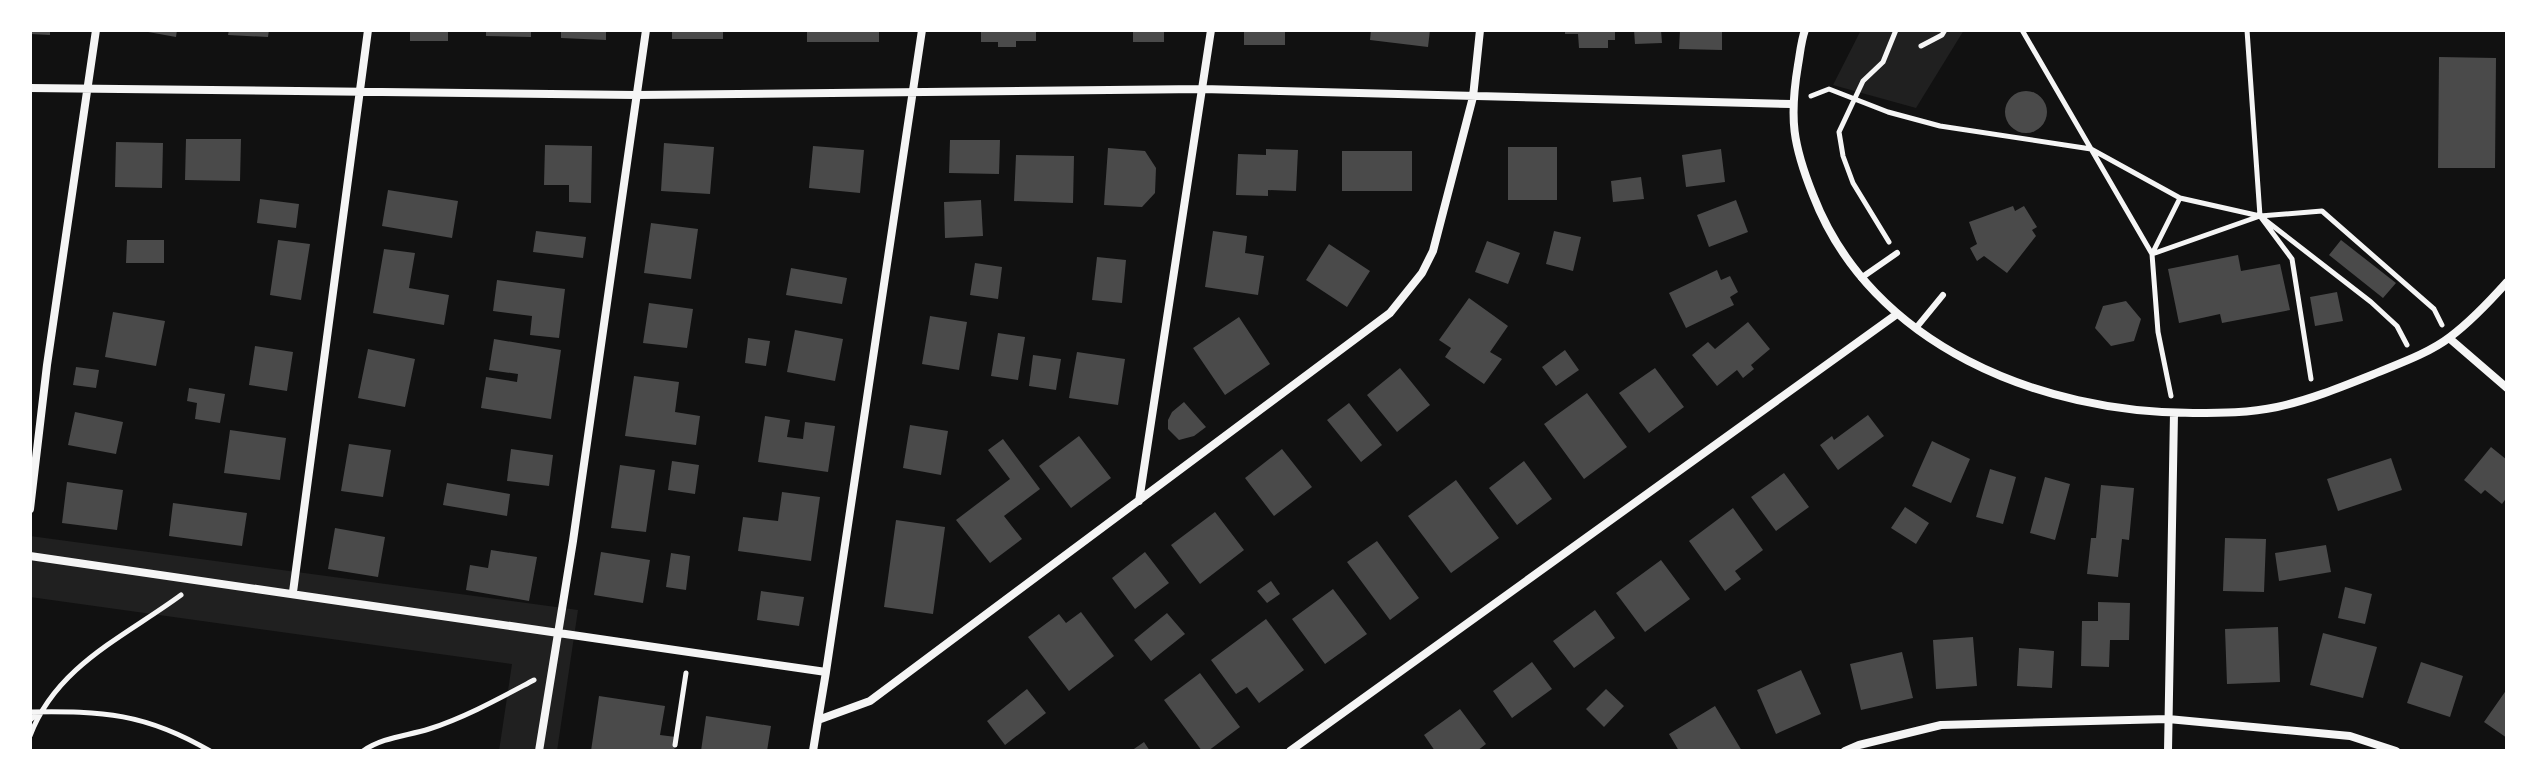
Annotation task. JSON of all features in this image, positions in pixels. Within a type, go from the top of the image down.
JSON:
[{"type":"street","points":[[30,509],[47,365],[96,30]]},
{"type":"street","points":[[293,592],[368,30]]},
{"type":"street","points":[[539,751],[573,541],[646,30]]},
{"type":"street","points":[[813,751],[922,30]]},
{"type":"street","points":[[1139,501],[1211,30]]},
{"type":"street","points":[[818,720],[870,701],[1390,313],[1422,273],[1433,251],[1473,97],[1480,30]]},
{"type":"street","points":[[1805,30],[1791,104],[1798,156],[1820,213],[1861,278],[1897,314],[1964,359],[1999,376],[2065,398],[2121,410],[2231,413],[2276,407],[2314,396],[2449,338],[2507,282]]},
{"type":"street","points":[[30,88],[636,95],[1202,89],[1791,104]]},
{"type":"street","points":[[1290,751],[1897,314]]},
{"type":"street","points":[[2449,338],[2507,388]]},
{"type":"street","points":[[2168,751],[2174,413]]},
{"type":"street","points":[[30,556],[826,672]]},
{"type":"street","points":[[1845,751],[1941,725],[2168,719],[2350,736],[2396,751]]},
{"type":"lane","points":[[1861,278],[1897,253]]},
{"type":"lane","points":[[1916,328],[1943,295]]},
{"type":"path","points":[[1896,30],[1883,62],[1863,81],[1839,132],[1843,156],[1853,183],[1897,253]]},
{"type":"path","points":[[1921,46],[1942,35],[1945,30]]},
{"type":"path","points":[[2022,30],[2152,254],[2158,332],[2174,413]]},
{"type":"path","points":[[2247,30],[2260,216],[2292,259],[2314,396]]},
{"type":"path","points":[[1791,104],[1829,89],[1888,112],[1940,126],[2091,149],[2180,198],[2260,216],[2371,302],[2397,326],[2413,356]]},
{"type":"path","points":[[2152,254],[2180,198]]},
{"type":"path","points":[[2152,254],[2260,216],[2322,211],[2434,309],[2449,338]]},
{"type":"path","points":[[30,720],[63,682],[97,652],[202,580]]},
{"type":"path","points":[[363,751],[375,743],[430,728],[484,706],[552,670]]},
{"type":"path","points":[[675,745],[686,673]]},
{"type":"path","points":[[30,712],[110,713],[151,723],[210,751]]},
{"type":"path","points":[[30,736],[39,712]]},
{"type":"shaded area","points":[[1861,30],[1964,30],[1916,108],[1833,85]]},
{"type":"shaded area","points":[[30,536],[578,610],[557,751],[499,751],[512,664],[30,597]]},
{"type":"building","points":[[30,30],[50,30],[50,35],[30,34]]},
{"type":"building","points":[[137,30],[177,30],[176,37]]},
{"type":"building","points":[[229,30],[269,30],[268,37],[228,35]]},
{"type":"building","points":[[410,30],[448,30],[448,41],[410,41]]},
{"type":"building","points":[[486,30],[531,30],[531,37],[486,36]]},
{"type":"building","points":[[561,30],[606,30],[606,40],[561,38]]},
{"type":"building","points":[[672,30],[723,30],[723,39],[672,39]]},
{"type":"building","points":[[807,30],[879,30],[879,42],[807,42]]},
{"type":"building","points":[[981,30],[1036,30],[1036,41],[1016,41],[1016,47],[998,47],[998,42],[981,42]]},
{"type":"building","points":[[1133,30],[1164,30],[1164,42],[1133,42]]},
{"type":"building","points":[[1244,30],[1285,30],[1285,45],[1244,45]]},
{"type":"building","points":[[1371,30],[1430,30],[1428,47],[1370,40]]},
{"type":"building","points":[[1565,30],[1615,30],[1615,40],[1608,40],[1608,48],[1579,48],[1578,34],[1565,34]]},
{"type":"building","points":[[1634,30],[1661,30],[1662,43],[1635,44]]},
{"type":"building","points":[[1680,30],[1722,30],[1722,50],[1679,49]]},
{"type":"building","points":[[2439,57],[2496,58],[2495,168],[2438,168]]},
{"type":"building","points":[[2026,91],[2041,97],[2047,112],[2041,127],[2026,133],[2011,127],[2005,112],[2011,97]]},
{"type":"building","points":[[186,139],[241,139],[240,181],[185,180]]},
{"type":"building","points":[[950,140],[1000,140],[999,174],[949,173]]},
{"type":"building","points":[[116,142],[163,143],[162,188],[115,187]]},
{"type":"building","points":[[664,143],[714,147],[710,194],[661,191]]},
{"type":"building","points":[[545,145],[592,146],[591,203],[569,202],[569,185],[544,185]]},
{"type":"building","points":[[813,146],[864,150],[860,193],[809,188]]},
{"type":"building","points":[[1508,147],[1557,147],[1557,200],[1508,200]]},
{"type":"building","points":[[1108,148],[1145,151],[1156,168],[1155,193],[1142,207],[1104,205]]},
{"type":"building","points":[[1266,149],[1298,150],[1296,191],[1268,190],[1268,196],[1236,195],[1238,154],[1266,155]]},
{"type":"building","points":[[1721,149],[1725,182],[1686,187],[1682,155]]},
{"type":"building","points":[[1342,151],[1412,151],[1412,191],[1342,191]]},
{"type":"building","points":[[1016,155],[1074,156],[1073,203],[1014,201]]},
{"type":"building","points":[[1641,177],[1644,199],[1613,202],[1611,181]]},
{"type":"building","points":[[388,190],[458,201],[452,238],[382,226]]},
{"type":"building","points":[[260,199],[299,204],[296,228],[257,223]]},
{"type":"building","points":[[981,200],[983,236],[945,238],[944,202]]},
{"type":"building","points":[[1736,200],[1748,232],[1709,247],[1697,215]]},
{"type":"building","points":[[2013,206],[2015,211],[2024,206],[2037,227],[2032,230],[2036,236],[2007,273],[1984,256],[1977,261],[1970,248],[1977,244],[1969,222]]},
{"type":"building","points":[[651,223],[698,229],[691,279],[644,273]]},
{"type":"building","points":[[536,231],[586,237],[583,258],[533,252]]},
{"type":"building","points":[[1213,231],[1247,236],[1245,253],[1264,256],[1258,295],[1205,287]]},
{"type":"building","points":[[1554,231],[1581,237],[1573,271],[1546,264]]},
{"type":"building","points":[[127,240],[164,240],[164,263],[126,263]]},
{"type":"building","points":[[278,240],[310,244],[301,300],[270,295]]},
{"type":"building","points":[[2341,240],[2396,283],[2383,298],[2329,255]]},
{"type":"building","points":[[1487,241],[1520,253],[1508,284],[1475,272]]},
{"type":"building","points":[[1329,244],[1370,271],[1347,307],[1306,280]]},
{"type":"building","points":[[384,249],[415,253],[409,288],[449,295],[444,325],[373,313]]},
{"type":"building","points":[[2238,255],[2241,271],[2280,264],[2290,310],[2222,323],[2220,314],[2179,323],[2168,269]]},
{"type":"building","points":[[1097,257],[1126,260],[1122,303],[1092,300]]},
{"type":"building","points":[[975,263],[1002,267],[998,299],[970,295]]},
{"type":"building","points":[[791,268],[847,278],[842,304],[786,295]]},
{"type":"building","points":[[1717,270],[1721,280],[1730,276],[1738,292],[1730,297],[1734,305],[1686,328],[1669,293]]},
{"type":"building","points":[[497,280],[565,289],[559,338],[530,335],[532,316],[493,311]]},
{"type":"building","points":[[2337,292],[2343,321],[2315,326],[2310,297]]},
{"type":"building","points":[[1469,298],[1508,326],[1490,352],[1502,359],[1484,384],[1445,357],[1451,348],[1439,340]]},
{"type":"building","points":[[2126,301],[2141,319],[2134,341],[2111,346],[2095,328],[2103,306]]},
{"type":"building","points":[[649,303],[693,309],[687,348],[643,343]]},
{"type":"building","points":[[113,312],[165,321],[156,366],[105,357]]},
{"type":"building","points":[[930,316],[967,322],[959,370],[922,364]]},
{"type":"building","points":[[1239,317],[1270,364],[1225,395],[1193,348]]},
{"type":"building","points":[[1748,322],[1770,349],[1751,365],[1754,369],[1743,378],[1737,370],[1717,386],[1692,355],[1708,342],[1715,349]]},
{"type":"building","points":[[795,330],[843,339],[835,381],[787,372]]},
{"type":"building","points":[[998,333],[1025,337],[1018,380],[991,376]]},
{"type":"building","points":[[748,338],[770,341],[766,366],[745,363]]},
{"type":"building","points":[[494,339],[561,350],[551,419],[481,408],[486,377],[517,382],[518,374],[489,370]]},
{"type":"building","points":[[255,346],[293,352],[287,391],[249,385]]},
{"type":"building","points":[[368,349],[415,359],[405,407],[358,398]]},
{"type":"building","points":[[1565,350],[1579,370],[1556,386],[1542,367]]},
{"type":"building","points":[[1077,352],[1125,359],[1118,405],[1069,398]]},
{"type":"building","points":[[1033,355],[1061,359],[1056,390],[1029,386]]},
{"type":"building","points":[[76,367],[99,370],[96,388],[73,385]]},
{"type":"building","points":[[1400,368],[1430,405],[1397,432],[1367,395]]},
{"type":"building","points":[[1655,368],[1684,407],[1649,433],[1619,393]]},
{"type":"building","points":[[634,376],[679,382],[675,412],[700,416],[696,445],[625,436]]},
{"type":"building","points":[[189,388],[225,394],[220,423],[195,419],[197,403],[187,401]]},
{"type":"building","points":[[1587,393],[1627,447],[1584,479],[1544,424]]},
{"type":"building","points":[[1184,402],[1206,427],[1194,436],[1179,440],[1168,429],[1168,420]]},
{"type":"building","points":[[1349,403],[1382,445],[1361,462],[1327,420]]},
{"type":"building","points":[[75,412],[123,422],[116,454],[68,445]]},
{"type":"building","points":[[1868,415],[1884,436],[1838,470],[1820,445],[1832,436],[1834,440]]},
{"type":"building","points":[[765,416],[790,420],[787,437],[803,439],[805,422],[835,426],[828,472],[758,462]]},
{"type":"building","points":[[910,425],[948,431],[941,475],[903,468]]},
{"type":"building","points":[[230,430],[286,438],[280,480],[224,473]]},
{"type":"building","points":[[1079,436],[1111,478],[1071,508],[1039,466]]},
{"type":"building","points":[[1003,439],[1040,489],[1004,516],[1022,539],[990,563],[956,520],[1010,479],[988,450]]},
{"type":"building","points":[[1932,441],[1970,459],[1951,503],[1912,486]]},
{"type":"building","points":[[349,444],[391,450],[383,497],[341,491]]},
{"type":"building","points":[[2491,447],[2507,460],[2507,497],[2502,504],[2485,490],[2481,494],[2464,480]]},
{"type":"building","points":[[511,449],[553,455],[549,486],[507,481]]},
{"type":"building","points":[[1282,449],[1312,487],[1274,516],[1245,478]]},
{"type":"building","points":[[2391,458],[2402,490],[2338,511],[2327,479]]},
{"type":"building","points":[[672,461],[699,465],[695,494],[668,490]]},
{"type":"building","points":[[1524,461],[1552,499],[1517,525],[1489,488]]},
{"type":"building","points":[[620,465],[655,470],[646,532],[611,528]]},
{"type":"building","points":[[1990,469],[2016,477],[2003,524],[1976,517]]},
{"type":"building","points":[[1784,473],[1809,507],[1776,531],[1751,497]]},
{"type":"building","points":[[2045,477],[2070,484],[2055,540],[2030,533]]},
{"type":"building","points":[[1456,480],[1499,538],[1451,573],[1408,516]]},
{"type":"building","points":[[67,482],[123,490],[117,530],[62,523]]},
{"type":"building","points":[[447,483],[510,494],[507,516],[443,505]]},
{"type":"building","points":[[2101,485],[2134,488],[2129,540],[2122,539],[2118,577],[2087,574],[2091,538],[2096,538]]},
{"type":"building","points":[[782,492],[820,497],[811,561],[738,551],[743,517],[778,521]]},
{"type":"building","points":[[173,503],[247,513],[242,546],[169,536]]},
{"type":"building","points":[[1905,507],[1929,523],[1916,544],[1891,528]]},
{"type":"building","points":[[1733,508],[1763,550],[1735,571],[1741,579],[1725,591],[1689,541]]},
{"type":"building","points":[[1215,512],[1244,550],[1200,584],[1171,545]]},
{"type":"building","points":[[896,520],[945,527],[933,614],[884,607]]},
{"type":"building","points":[[335,528],[385,537],[378,577],[328,569]]},
{"type":"building","points":[[2225,538],[2266,539],[2264,592],[2223,591]]},
{"type":"building","points":[[1377,541],[1419,598],[1390,620],[1347,562]]},
{"type":"building","points":[[2326,545],[2331,572],[2279,581],[2275,553]]},
{"type":"building","points":[[491,550],[537,557],[529,601],[466,590],[470,565],[488,568]]},
{"type":"building","points":[[601,552],[650,560],[643,603],[594,595]]},
{"type":"building","points":[[1145,552],[1169,583],[1135,609],[1112,578]]},
{"type":"building","points":[[671,553],[690,556],[686,590],[666,587]]},
{"type":"building","points":[[1661,560],[1690,599],[1645,632],[1616,593]]},
{"type":"building","points":[[1271,581],[1280,594],[1267,603],[1257,591]]},
{"type":"building","points":[[2345,587],[2372,594],[2365,624],[2338,618]]},
{"type":"building","points":[[1333,589],[1367,634],[1325,664],[1292,619]]},
{"type":"building","points":[[761,591],[804,597],[799,626],[757,620]]},
{"type":"building","points":[[2098,602],[2130,603],[2129,640],[2110,640],[2109,667],[2081,666],[2082,621],[2098,621]]},
{"type":"building","points":[[1595,610],[1615,638],[1574,668],[1553,641]]},
{"type":"building","points":[[1081,612],[1114,656],[1069,691],[1028,637],[1059,614],[1066,623]]},
{"type":"building","points":[[1167,613],[1185,634],[1151,661],[1134,640]]},
{"type":"building","points":[[1266,619],[1304,670],[1259,703],[1247,687],[1236,694],[1211,660]]},
{"type":"building","points":[[2278,627],[2280,682],[2227,684],[2225,629]]},
{"type":"building","points":[[2323,633],[2377,647],[2363,698],[2310,685]]},
{"type":"building","points":[[1973,637],[1977,686],[1936,689],[1933,640]]},
{"type":"building","points":[[2019,648],[2054,651],[2052,688],[2017,686]]},
{"type":"building","points":[[1902,652],[1913,698],[1861,710],[1850,664]]},
{"type":"building","points":[[1532,662],[1552,689],[1512,718],[1493,691]]},
{"type":"building","points":[[2421,662],[2463,676],[2450,717],[2407,703]]},
{"type":"building","points":[[1801,670],[1821,714],[1776,734],[1757,690]]},
{"type":"building","points":[[1200,673],[1240,727],[1208,751],[1202,751],[1164,700]]},
{"type":"building","points":[[1027,689],[1046,713],[1005,745],[987,721]]},
{"type":"building","points":[[1606,689],[1624,706],[1604,727],[1586,709]]},
{"type":"building","points":[[2507,689],[2507,738],[2484,722]]},
{"type":"building","points":[[599,696],[665,706],[660,735],[676,737],[674,751],[591,751]]},
{"type":"building","points":[[1715,706],[1742,751],[1679,751],[1669,734]]},
{"type":"building","points":[[1460,709],[1486,744],[1477,751],[1435,751],[1424,735]]},
{"type":"building","points":[[706,716],[771,726],[767,751],[701,751]]},
{"type":"building","points":[[1144,742],[1150,751],[1131,751]]}]
